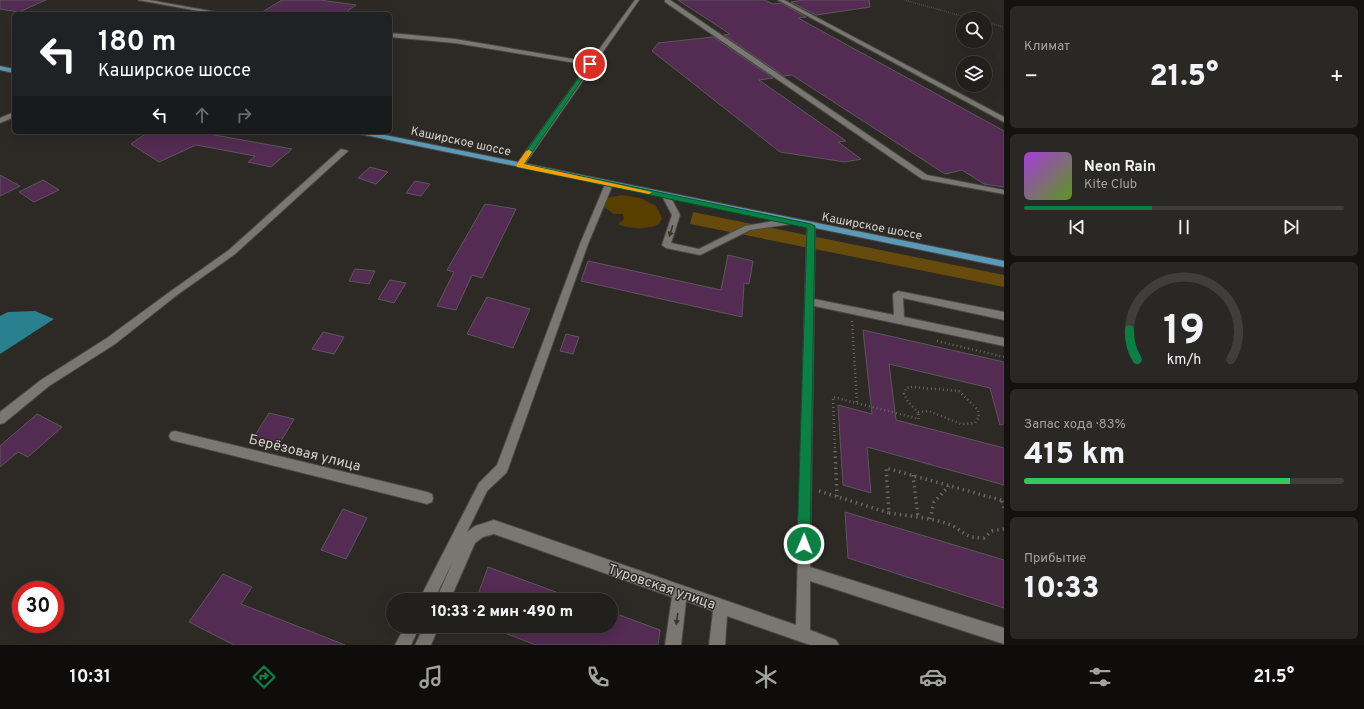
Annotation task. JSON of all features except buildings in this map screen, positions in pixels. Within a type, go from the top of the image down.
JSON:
[{"type":"main road","points":[[0,68],[12,71]]},
{"type":"main road","name":"Каширское шоссе","points":[[370,134],[811,226],[1004,264]]},
{"type":"street","points":[[140,0],[212,12]]},
{"type":"street","points":[[520,165],[590,64],[637,0]]},
{"type":"street","points":[[668,0],[667,1],[925,177],[1004,192]]},
{"type":"street","points":[[780,0],[1004,120]]},
{"type":"street","points":[[392,35],[456,41],[590,64]]},
{"type":"street","points":[[0,121],[12,115]]},
{"type":"street","points":[[0,419],[45,383],[111,341],[174,293],[232,252],[344,151]]},
{"type":"street","points":[[430,593],[483,487],[502,469],[584,244],[609,184]]},
{"type":"street","points":[[666,196],[676,215],[666,245],[700,252],[748,228],[791,221]]},
{"type":"street","points":[[803,635],[803,572],[811,226]]},
{"type":"street","points":[[899,320],[898,294],[1004,316]]},
{"type":"street","points":[[809,300],[1004,342]]},
{"type":"street","name":"Берёзовая улица","points":[[175,436],[428,498]]},
{"type":"street","name":"Туровская улица","points":[[446,593],[470,538],[480,531],[494,527],[831,645]]},
{"type":"street","points":[[803,572],[1004,636]]},
{"type":"street","points":[[673,645],[680,592]]},
{"type":"street","points":[[717,645],[721,606]]},
{"type":"street","points":[[403,645],[409,633]]},
{"type":"street","points":[[423,645],[429,633]]},
{"type":"path","points":[[904,0],[956,14]]},
{"type":"path","points":[[992,24],[1004,27]]},
{"type":"path","points":[[857,403],[851,321],[858,323]]},
{"type":"path","points":[[935,341],[1004,357]]},
{"type":"path","points":[[837,497],[833,397],[919,419],[918,412],[908,402],[904,394],[906,388],[911,387],[959,391],[978,410],[979,417],[975,423],[961,424],[929,411],[918,412]]},
{"type":"path","points":[[889,513],[886,468],[1003,500],[1004,508]]},
{"type":"path","points":[[913,476],[918,517]]},
{"type":"path","points":[[930,519],[934,502],[950,486]]},
{"type":"path","points":[[805,487],[889,513],[930,519],[949,524],[970,538],[984,538],[992,531],[1004,529]]},
{"type":"shaded area","points":[[622,195],[640,198],[656,206],[662,218],[659,224],[650,227],[638,228],[618,224],[624,219],[623,214],[614,214],[604,207],[606,198]]},
{"type":"shaded area","points":[[693,212],[1004,275],[1004,287],[690,224]]},
{"type":"water","points":[[35,311],[54,319],[0,354],[0,316],[8,312]]},
{"type":"slow traffic","points":[[529,152],[520,165],[649,192]]},
{"type":"route","points":[[590,64],[520,165],[811,226],[804,544]]}]
